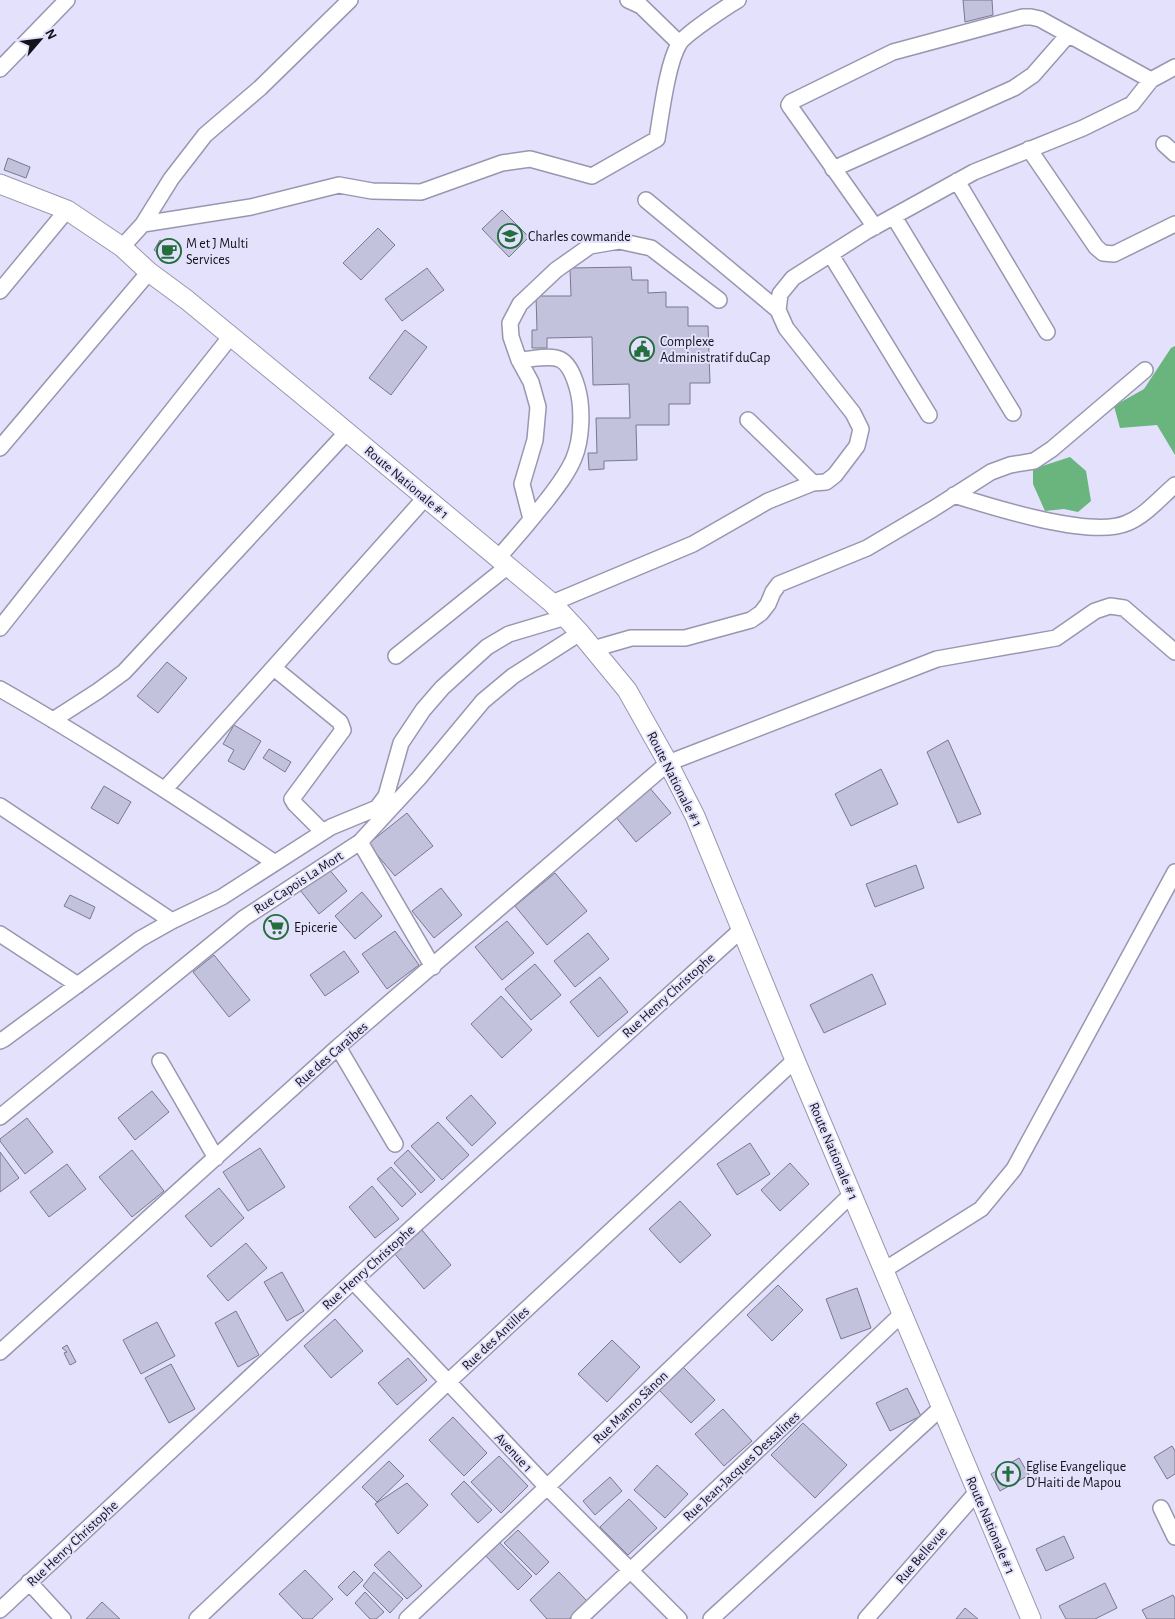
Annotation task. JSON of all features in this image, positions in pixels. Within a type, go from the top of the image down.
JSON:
[{"type":"main road","name":"Route Nationale # 1","points":[[0,184],[67,210],[122,247],[149,272],[231,336],[552,604],[580,633],[626,690],[696,816],[795,1060],[1031,1619]]},
{"type":"street","points":[[0,69],[68,0]]},
{"type":"street","points":[[122,247],[143,224],[171,179],[205,135],[260,88],[350,0]]},
{"type":"street","points":[[628,0],[641,6],[679,44]]},
{"type":"street","points":[[143,224],[251,207],[339,185],[372,191],[421,192],[502,163],[530,159],[592,176],[657,139],[671,67],[679,44],[722,9],[738,0]]},
{"type":"street","points":[[875,227],[791,108],[789,105],[791,102],[893,52],[1023,17],[1040,19],[1150,80]]},
{"type":"street","points":[[833,169],[1014,88],[1033,76],[1068,35]]},
{"type":"street","points":[[778,310],[780,294],[793,278],[875,227],[974,172],[1084,128],[1132,104],[1150,80],[1175,68]]},
{"type":"street","points":[[1029,149],[1096,248],[1103,253],[1114,254],[1175,224]]},
{"type":"street","points":[[957,181],[1047,332]]},
{"type":"street","points":[[552,604],[693,544],[768,501],[813,483],[826,482],[835,475],[857,446],[861,429],[853,413],[786,328],[778,310],[646,200]]},
{"type":"street","points":[[0,291],[67,210]]},
{"type":"street","points":[[894,217],[1013,413]]},
{"type":"street","points":[[531,519],[522,484],[535,440],[538,407],[530,382],[511,338],[510,323],[520,304],[556,270],[590,246],[620,241],[651,248],[719,300]]},
{"type":"street","points":[[831,255],[929,415]]},
{"type":"street","points":[[0,448],[149,272]]},
{"type":"street","points":[[0,628],[231,336]]},
{"type":"street","points":[[396,656],[503,562],[531,519],[558,485],[574,458],[580,431],[581,399],[573,373],[568,364],[558,358],[519,360]]},
{"type":"street","points":[[593,649],[631,638],[685,638],[751,620],[761,613],[768,604],[772,592],[779,584],[867,548],[991,472],[1010,465],[1034,461],[1052,449],[1145,370]]},
{"type":"street","points":[[748,420],[813,483]]},
{"type":"street","points":[[53,720],[124,672],[347,432]]},
{"type":"street","points":[[954,496],[997,509],[1064,524],[1105,528],[1126,524],[1140,515],[1175,485]]},
{"type":"street","points":[[166,789],[426,498]]},
{"type":"street","name":"Rue des Caraïbes","points":[[0,1352],[338,1048],[668,763],[937,659],[1056,638],[1095,611],[1110,606],[1124,608],[1175,652]]},
{"type":"street","points":[[0,1041],[140,939],[172,921],[222,898],[331,827],[377,808],[386,796],[401,743],[423,710],[442,688],[487,647],[509,634],[566,617]]},
{"type":"street","name":"Rue Capois La Mort","points":[[0,1117],[244,918],[360,842],[420,778],[483,701],[513,676],[580,633]]},
{"type":"street","points":[[274,668],[340,722],[343,730],[292,799],[323,832]]},
{"type":"street","points":[[0,689],[166,789],[275,863]]},
{"type":"street","points":[[0,806],[172,921]]},
{"type":"street","points":[[360,842],[433,967]]},
{"type":"street","points":[[884,1270],[981,1209],[1014,1169],[1175,872]]},
{"type":"street","name":"Rue Henry Christophe","points":[[0,1610],[353,1281],[741,930]]},
{"type":"street","points":[[0,934],[78,985]]},
{"type":"street","points":[[338,1048],[395,1144]]},
{"type":"street","name":"Rue des Antilles","points":[[197,1619],[448,1382],[795,1060]]},
{"type":"street","points":[[160,1061],[216,1158]]},
{"type":"street","name":"Rue Manno Sânon","points":[[406,1619],[547,1487],[852,1194]]},
{"type":"street","name":"Avenue 1","points":[[353,1281],[547,1487],[679,1619]]},
{"type":"street","name":"Rue Jean-Jacques Dessalines","points":[[579,1619],[903,1313]]},
{"type":"street","points":[[712,1619],[942,1407]]},
{"type":"street","name":"Rue Bellevue","points":[[866,1619],[977,1492]]},
{"type":"street","points":[[1161,1508],[1175,1537]]},
{"type":"street","points":[[29,1582],[64,1619]]},
{"type":"shaded area","points":[[1175,346],[1175,455],[1157,425],[1120,428],[1114,406],[1144,389],[1171,348]]},
{"type":"shaded area","points":[[1070,457],[1086,471],[1091,501],[1078,512],[1064,509],[1045,511],[1033,484],[1033,469]]},
{"type":"building","points":[[963,0],[992,0],[993,15],[965,22]]},
{"type":"building","points":[[8,158],[30,167],[26,178],[4,170]]},
{"type":"building","points":[[502,210],[529,237],[509,257],[482,229]]},
{"type":"building","points":[[378,228],[395,245],[361,280],[343,263]]},
{"type":"building","points":[[160,240],[166,244],[168,241],[178,248],[170,261],[154,250]]},
{"type":"building","points":[[631,267],[632,280],[648,280],[648,293],[666,292],[666,307],[688,307],[688,326],[708,326],[710,383],[690,383],[690,404],[669,404],[669,425],[636,425],[637,460],[604,461],[604,469],[589,470],[588,453],[597,453],[596,418],[630,418],[629,384],[593,385],[592,337],[547,338],[547,348],[532,348],[532,330],[537,330],[536,296],[571,296],[570,268]]},
{"type":"building","points":[[427,268],[444,290],[402,321],[385,299]]},
{"type":"building","points":[[405,330],[427,347],[391,395],[369,378]]},
{"type":"building","points":[[167,662],[187,678],[158,713],[137,696]]},
{"type":"building","points":[[234,725],[261,741],[244,770],[228,761],[234,750],[223,744]]},
{"type":"building","points":[[948,740],[981,814],[958,823],[927,752]]},
{"type":"building","points":[[269,749],[291,762],[285,772],[263,758]]},
{"type":"building","points":[[881,769],[898,804],[851,826],[835,794]]},
{"type":"building","points":[[104,786],[131,802],[118,824],[91,808]]},
{"type":"building","points":[[649,787],[671,813],[636,842],[615,816]]},
{"type":"building","points":[[407,813],[433,846],[395,876],[368,844]]},
{"type":"building","points":[[916,865],[924,888],[875,907],[866,884]]},
{"type":"building","points":[[328,868],[347,891],[319,914],[300,890]]},
{"type":"building","points":[[555,873],[587,911],[547,945],[515,906]]},
{"type":"building","points":[[441,888],[462,915],[434,938],[412,911]]},
{"type":"building","points":[[362,892],[382,916],[355,939],[335,916]]},
{"type":"building","points":[[70,895],[95,907],[90,919],[64,906]]},
{"type":"building","points":[[507,921],[534,953],[502,980],[475,947]]},
{"type":"building","points":[[395,931],[419,965],[387,989],[362,954]]},
{"type":"building","points":[[588,933],[609,959],[575,987],[554,961]]},
{"type":"building","points":[[344,951],[359,972],[325,996],[310,975]]},
{"type":"building","points":[[214,955],[250,1000],[229,1017],[193,972]]},
{"type":"building","points":[[535,964],[561,995],[531,1020],[505,989]]},
{"type":"building","points":[[872,974],[886,1004],[824,1033],[810,1005]]},
{"type":"building","points":[[600,977],[628,1012],[598,1037],[570,1002]]},
{"type":"building","points":[[501,996],[532,1030],[502,1058],[471,1024]]},
{"type":"building","points":[[152,1091],[169,1112],[135,1140],[118,1118]]},
{"type":"building","points":[[471,1095],[496,1123],[472,1146],[446,1118]]},
{"type":"building","points":[[27,1118],[53,1152],[25,1174],[0,1139]]},
{"type":"building","points":[[438,1122],[469,1155],[442,1180],[411,1146]]},
{"type":"building","points":[[750,1143],[770,1174],[737,1195],[717,1164]]},
{"type":"building","points":[[260,1148],[285,1187],[248,1211],[223,1172]]},
{"type":"building","points":[[132,1150],[164,1191],[132,1217],[99,1177]]},
{"type":"building","points":[[408,1150],[435,1180],[421,1193],[394,1163]]},
{"type":"building","points":[[0,1152],[19,1178],[0,1192]]},
{"type":"building","points":[[790,1163],[809,1184],[780,1211],[761,1190]]},
{"type":"building","points":[[67,1164],[86,1189],[49,1217],[30,1192]]},
{"type":"building","points":[[391,1167],[416,1194],[402,1207],[377,1179]]},
{"type":"building","points":[[372,1186],[399,1219],[375,1238],[349,1207]]},
{"type":"building","points":[[219,1188],[244,1218],[211,1247],[185,1216]]},
{"type":"building","points":[[680,1201],[711,1235],[680,1263],[649,1229]]},
{"type":"building","points":[[422,1230],[451,1265],[424,1289],[394,1253]]},
{"type":"building","points":[[246,1243],[267,1268],[228,1301],[207,1276]]},
{"type":"building","points":[[282,1272],[304,1311],[287,1321],[264,1282]]},
{"type":"building","points":[[778,1285],[803,1310],[772,1341],[747,1315]]},
{"type":"building","points":[[857,1288],[871,1328],[841,1339],[826,1299]]},
{"type":"building","points":[[236,1311],[259,1355],[238,1367],[215,1323]]},
{"type":"building","points":[[335,1319],[363,1351],[331,1378],[304,1346]]},
{"type":"building","points":[[157,1322],[175,1356],[141,1374],[123,1340]]},
{"type":"building","points":[[612,1340],[640,1367],[607,1402],[578,1374]]},
{"type":"building","points":[[67,1345],[76,1362],[70,1365],[64,1353],[67,1352],[62,1348]]},
{"type":"building","points":[[408,1358],[427,1380],[397,1405],[378,1383]]},
{"type":"building","points":[[171,1364],[195,1409],[169,1423],[145,1378]]},
{"type":"building","points":[[683,1367],[715,1400],[691,1423],[659,1390]]},
{"type":"building","points":[[907,1388],[921,1416],[890,1431],[876,1403]]},
{"type":"building","points":[[723,1409],[752,1441],[724,1466],[695,1434]]},
{"type":"building","points":[[453,1417],[487,1453],[464,1476],[429,1440]]},
{"type":"building","points":[[803,1423],[847,1465],[815,1498],[771,1455]]},
{"type":"building","points":[[1172,1446],[1175,1451],[1175,1474],[1167,1479],[1154,1457]]},
{"type":"building","points":[[499,1456],[528,1486],[501,1513],[471,1482]]},
{"type":"building","points":[[1019,1458],[1029,1475],[1000,1491],[991,1474]]},
{"type":"building","points":[[389,1461],[404,1476],[377,1502],[362,1487]]},
{"type":"building","points":[[657,1465],[688,1494],[665,1518],[634,1490]]},
{"type":"building","points":[[610,1477],[622,1491],[595,1515],[583,1501]]},
{"type":"building","points":[[464,1481],[492,1510],[478,1523],[451,1494]]},
{"type":"building","points":[[407,1483],[428,1505],[398,1534],[375,1504]]},
{"type":"building","points":[[629,1499],[657,1528],[628,1555],[600,1527]]},
{"type":"building","points":[[518,1530],[549,1562],[536,1575],[504,1543]]},
{"type":"building","points":[[1064,1536],[1074,1558],[1046,1571],[1036,1549]]},
{"type":"building","points":[[499,1542],[532,1576],[518,1590],[486,1556]]},
{"type":"building","points":[[389,1551],[422,1586],[407,1599],[374,1565]]},
{"type":"building","points":[[305,1570],[333,1599],[312,1619],[303,1619],[279,1594]]},
{"type":"building","points":[[354,1571],[363,1580],[347,1596],[338,1587]]},
{"type":"building","points":[[374,1572],[403,1599],[390,1613],[363,1586]]},
{"type":"building","points":[[559,1572],[587,1601],[569,1619],[547,1619],[530,1600]]},
{"type":"building","points":[[1105,1583],[1117,1608],[1095,1619],[1066,1619],[1059,1606]]},
{"type":"building","points":[[365,1592],[384,1612],[376,1619],[370,1619],[355,1603]]},
{"type":"building","points":[[1173,1595],[1175,1599],[1175,1619],[1147,1619],[1142,1610]]},
{"type":"building","points":[[102,1602],[120,1619],[86,1619]]},
{"type":"building","points":[[965,1608],[978,1619],[956,1619]]},
{"type":"place","name":"Charles cowmande","points":[[510,236]]},
{"type":"place","name":"M et J Multi Services","points":[[169,251]]},
{"type":"place","name":"Complexe Administratif duCap","points":[[642,349]]},
{"type":"place","name":"Epicerie","points":[[276,927]]},
{"type":"place","name":"Eglise Evangelique D'Haiti de Mapou","points":[[1008,1474]]}]
